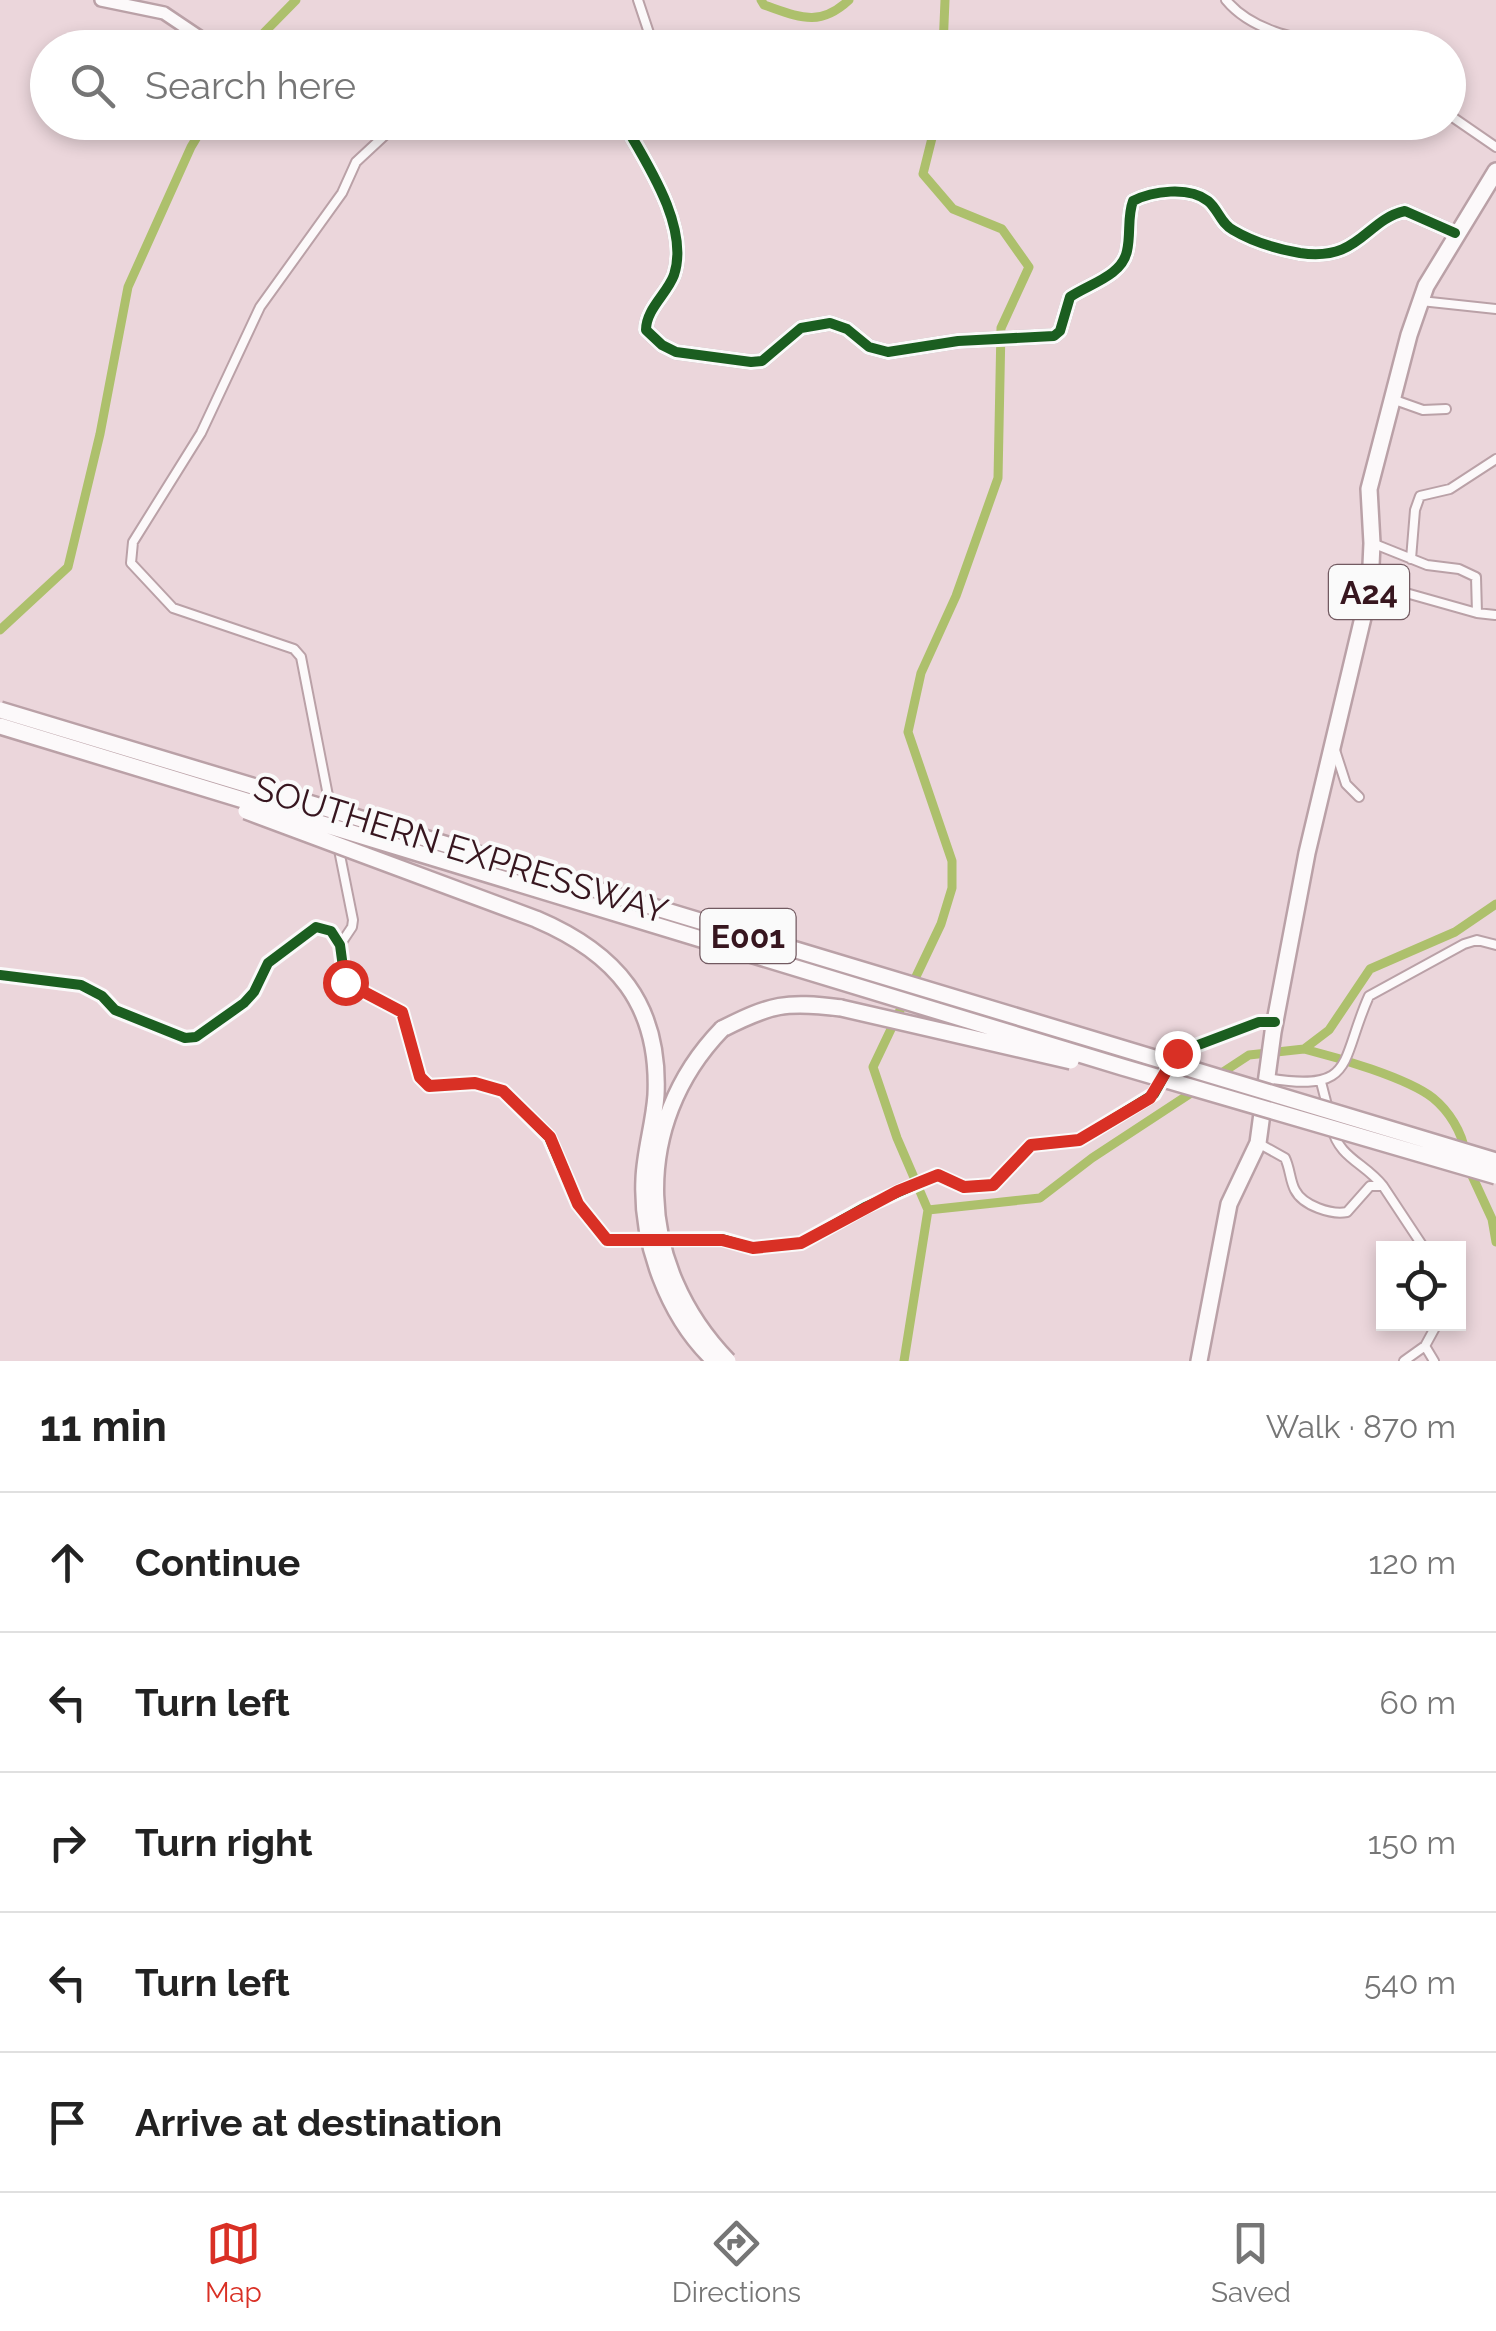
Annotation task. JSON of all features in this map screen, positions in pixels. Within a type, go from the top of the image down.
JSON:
[{"type":"highway","name":"A24","points":[[1199,1361],[1228,1204],[1258,1143],[1274,1027],[1307,853],[1370,588],[1369,488],[1420,301],[1455,233],[1496,171]]},
{"type":"highway","name":"SOUTHERN EXPRESSWAY","points":[[0,710],[1496,1161]]},
{"type":"highway","name":"SOUTHERN EXPRESSWAY","points":[[0,726],[1496,1176]]},
{"type":"highway","points":[[50,742],[536,919],[570,933],[608,962],[634,994],[652,1041],[656,1095],[644,1177],[650,1245],[670,1299],[689,1332],[715,1361]]},
{"type":"highway","points":[[728,1361],[709,1342],[675,1284],[655,1211],[658,1152],[678,1088],[722,1029],[762,1008],[783,1004],[840,1008],[1187,1086]]},
{"type":"street","points":[[101,0],[164,13],[189,30]]},
{"type":"street","points":[[638,0],[648,30]]},
{"type":"street","points":[[1226,0],[1237,14],[1275,30]]},
{"type":"street","points":[[1466,126],[1496,146]]},
{"type":"street","points":[[340,945],[353,920],[301,656],[294,649],[173,608],[131,563],[130,554],[133,542],[201,433],[260,306],[342,193],[356,162],[379,140]]},
{"type":"street","points":[[633,140],[662,190],[678,250],[676,270],[646,320],[646,330],[662,345],[689,355],[762,361],[800,328],[830,323],[847,328],[869,347],[888,352],[980,340],[1046,337],[1060,331],[1070,297],[1113,274],[1127,255],[1129,211],[1133,201],[1147,194],[1185,193],[1208,200],[1228,228],[1265,245],[1304,254],[1353,246],[1396,213],[1405,211],[1455,233]]},
{"type":"street","points":[[1420,301],[1496,309]]},
{"type":"street","points":[[1392,399],[1422,410],[1446,409]]},
{"type":"street","points":[[1411,559],[1420,496],[1450,489],[1496,459]]},
{"type":"street","points":[[1372,543],[1411,559],[1459,569],[1476,577],[1478,613]]},
{"type":"street","points":[[1370,588],[1495,615]]},
{"type":"street","points":[[1333,746],[1346,784],[1359,796]]},
{"type":"street","points":[[0,975],[81,985],[102,996],[115,1010],[185,1038],[196,1037],[254,992],[268,962],[316,927],[330,930],[340,945],[345,982],[402,1012],[420,1077],[429,1086],[475,1083],[503,1091],[550,1137],[578,1204],[607,1240],[722,1240],[753,1248],[801,1243],[898,1191],[938,1175],[964,1187],[993,1185],[1031,1145],[1079,1140],[1150,1098],[1177,1053],[1259,1022],[1274,1027]]},
{"type":"street","points":[[1267,1073],[1321,1082],[1332,1076],[1343,1065],[1369,996],[1464,944],[1477,940],[1496,945]]},
{"type":"street","points":[[1321,1082],[1336,1143],[1345,1156],[1371,1173],[1419,1241]]},
{"type":"street","points":[[1258,1143],[1286,1158],[1295,1191],[1326,1211],[1348,1212],[1370,1186],[1382,1186]]},
{"type":"street","points":[[1404,1361],[1425,1346],[1432,1331]]},
{"type":"street","points":[[1425,1346],[1434,1361]]},
{"type":"waterway","points":[[267,30],[296,0]]},
{"type":"waterway","points":[[761,0],[764,5],[808,17],[828,14],[849,0]]},
{"type":"waterway","points":[[944,30],[945,0]]},
{"type":"waterway","points":[[0,630],[68,567],[100,434],[128,287],[195,140]]},
{"type":"waterway","points":[[904,1361],[928,1210],[897,1138],[873,1067],[941,924],[952,888],[952,861],[908,732],[921,673],[956,596],[998,478],[1001,328],[1029,267],[1002,229],[953,209],[923,174],[932,140]]},
{"type":"waterway","points":[[928,1210],[1040,1198],[1092,1158],[1249,1055],[1304,1049],[1329,1030],[1370,969],[1455,932],[1496,904]]},
{"type":"waterway","points":[[1304,1049],[1371,1069],[1422,1090],[1449,1116],[1465,1152]]},
{"type":"waterway","points":[[1468,1167],[1492,1219],[1496,1242]]},
{"type":"cycle path","points":[[633,140],[663,195],[676,236],[674,275],[649,315],[646,330],[676,352],[751,362],[762,361],[801,328],[830,323],[847,329],[869,347],[888,352],[958,341],[1054,336],[1060,331],[1070,297],[1112,273],[1124,260],[1133,201],[1160,193],[1200,196],[1233,230],[1300,253],[1336,252],[1405,211],[1455,233]]},
{"type":"cycle path","points":[[0,975],[81,985],[102,996],[115,1010],[185,1038],[196,1037],[244,1003],[268,963],[316,927],[331,931],[340,945],[345,982],[402,1012],[420,1077],[429,1086],[475,1083],[503,1091],[549,1137],[578,1204],[607,1240],[722,1239],[753,1248],[801,1243],[865,1207],[937,1175],[964,1187],[993,1185],[1031,1145],[1079,1140],[1154,1094],[1177,1053],[1259,1022],[1275,1022]]},
{"type":"route","points":[[345,982],[402,1012],[420,1077],[429,1086],[475,1083],[503,1091],[550,1137],[578,1204],[607,1240],[722,1240],[753,1248],[801,1243],[898,1191],[938,1175],[964,1187],[993,1185],[1031,1145],[1079,1140],[1150,1098],[1177,1053]]}]
